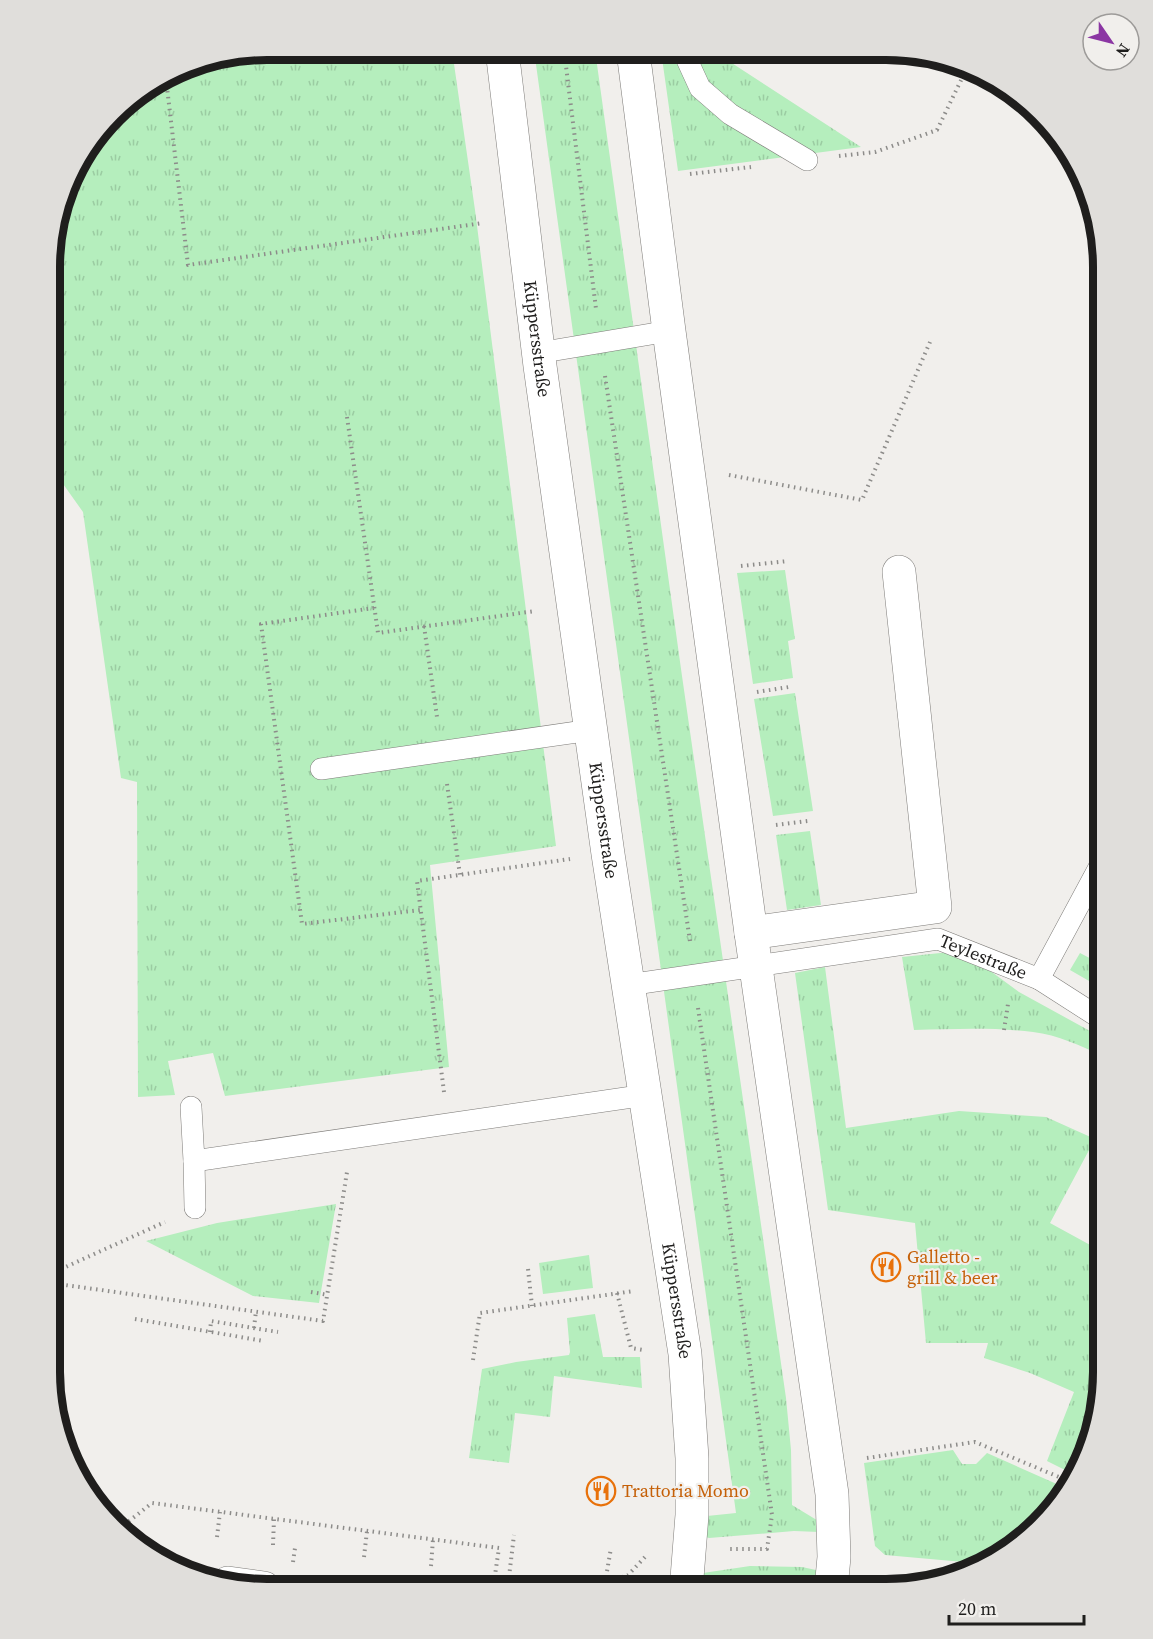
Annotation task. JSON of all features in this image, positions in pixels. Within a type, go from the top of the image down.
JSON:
[{"type":"street","name":"Küppersstraße","points":[[503,60],[538,353],[628,985],[685,1354],[692,1458],[692,1515],[685,1579]]},
{"type":"street","points":[[634,60],[751,933],[832,1494],[834,1557],[832,1579]]},
{"type":"street","points":[[751,933],[935,907],[899,572]]},
{"type":"lane","points":[[687,60],[700,88],[730,114],[807,160]]},
{"type":"lane","points":[[538,353],[669,331]]},
{"type":"lane","points":[[321,769],[591,730]]},
{"type":"lane","name":"Teylestraße","points":[[628,985],[938,939],[1039,979],[1093,879]]},
{"type":"lane","points":[[1039,979],[1093,1014]]},
{"type":"lane","points":[[194,1161],[646,1095]]},
{"type":"lane","points":[[191,1107],[195,1208]]},
{"type":"path","points":[[565,60],[600,342],[693,959],[693,975],[772,1515],[767,1550]]},
{"type":"path","points":[[167,86],[188,265],[522,218]]},
{"type":"path","points":[[725,475],[862,500],[930,342]]},
{"type":"path","points":[[347,417],[378,633],[536,610]]},
{"type":"path","points":[[737,567],[788,561]]},
{"type":"path","points":[[756,692],[789,687]]},
{"type":"path","points":[[775,825],[808,821]]},
{"type":"path","points":[[448,1125],[417,881],[572,859]]},
{"type":"path","points":[[60,1284],[323,1321],[352,1139]]},
{"type":"path","points":[[60,1270],[195,1208]]},
{"type":"path","points":[[528,1269],[532,1306]]},
{"type":"path","points":[[473,1360],[480,1313],[634,1291]]},
{"type":"path","points":[[311,1292],[328,1295]]},
{"type":"path","points":[[617,1293],[631,1348],[649,1350]]},
{"type":"path","points":[[254,1328],[256,1311]]},
{"type":"path","points":[[135,1319],[264,1341]]},
{"type":"path","points":[[210,1332],[211,1321],[278,1332]]},
{"type":"path","points":[[857,1459],[975,1442],[1063,1479]]},
{"type":"path","points":[[127,1523],[152,1503],[499,1548],[495,1575]]},
{"type":"path","points":[[217,1537],[220,1512]]},
{"type":"path","points":[[273,1545],[274,1519]]},
{"type":"path","points":[[364,1557],[367,1531]]},
{"type":"path","points":[[509,1577],[514,1534]]},
{"type":"path","points":[[431,1566],[433,1539]]},
{"type":"path","points":[[606,1579],[611,1548]]},
{"type":"green space","points":[[267,60],[453,60],[475,210],[556,846],[430,865],[449,1067],[225,1096],[213,1053],[168,1061],[175,1095],[138,1097],[137,782],[121,778],[83,512],[60,480],[60,267],[62,240],[71,200],[81,175],[103,141],[130,111],[163,88],[213,67]]},
{"type":"green space","points":[[535,60],[596,60],[786,1398],[791,1450],[792,1505],[820,1522],[819,1532],[794,1531],[706,1537],[707,1516],[736,1513]]},
{"type":"green space","points":[[662,60],[727,60],[861,147],[678,171]]},
{"type":"green space","points":[[785,570],[795,639],[788,641],[793,678],[753,684],[737,573]]},
{"type":"green space","points":[[795,693],[813,811],[773,816],[754,699]]},
{"type":"green space","points":[[810,831],[821,905],[787,910],[776,835]]},
{"type":"green space","points":[[950,952],[989,970],[1019,992],[1090,1031],[1093,1034],[1093,1052],[1060,1038],[1018,1030],[914,1030],[902,957]]},
{"type":"green space","points":[[1080,953],[1093,960],[1093,983],[1070,970]]},
{"type":"green space","points":[[825,967],[846,1128],[959,1111],[1046,1117],[1093,1138],[1093,1143],[1050,1223],[1093,1247],[1093,1386],[1082,1439],[1068,1471],[1047,1461],[1074,1392],[1030,1373],[984,1358],[988,1343],[926,1343],[915,1223],[828,1210],[795,973]]},
{"type":"green space","points":[[336,1204],[319,1303],[253,1296],[146,1241],[217,1223]]},
{"type":"green space","points":[[589,1255],[593,1288],[543,1294],[539,1263]]},
{"type":"green space","points":[[595,1314],[603,1357],[640,1357],[642,1388],[554,1376],[550,1417],[515,1413],[509,1463],[469,1458],[482,1369],[569,1355],[567,1318]]},
{"type":"green space","points":[[953,1450],[962,1464],[976,1464],[987,1453],[1059,1485],[1042,1509],[1023,1528],[978,1558],[967,1562],[885,1555],[875,1546],[864,1463]]},
{"type":"green space","points":[[750,1566],[802,1567],[816,1570],[816,1579],[702,1579],[703,1573]]},
{"type":"place","name":"Galletto - grill & beer","points":[[886,1267]]},
{"type":"place","name":"Trattoria Momo","points":[[601,1491]]}]
